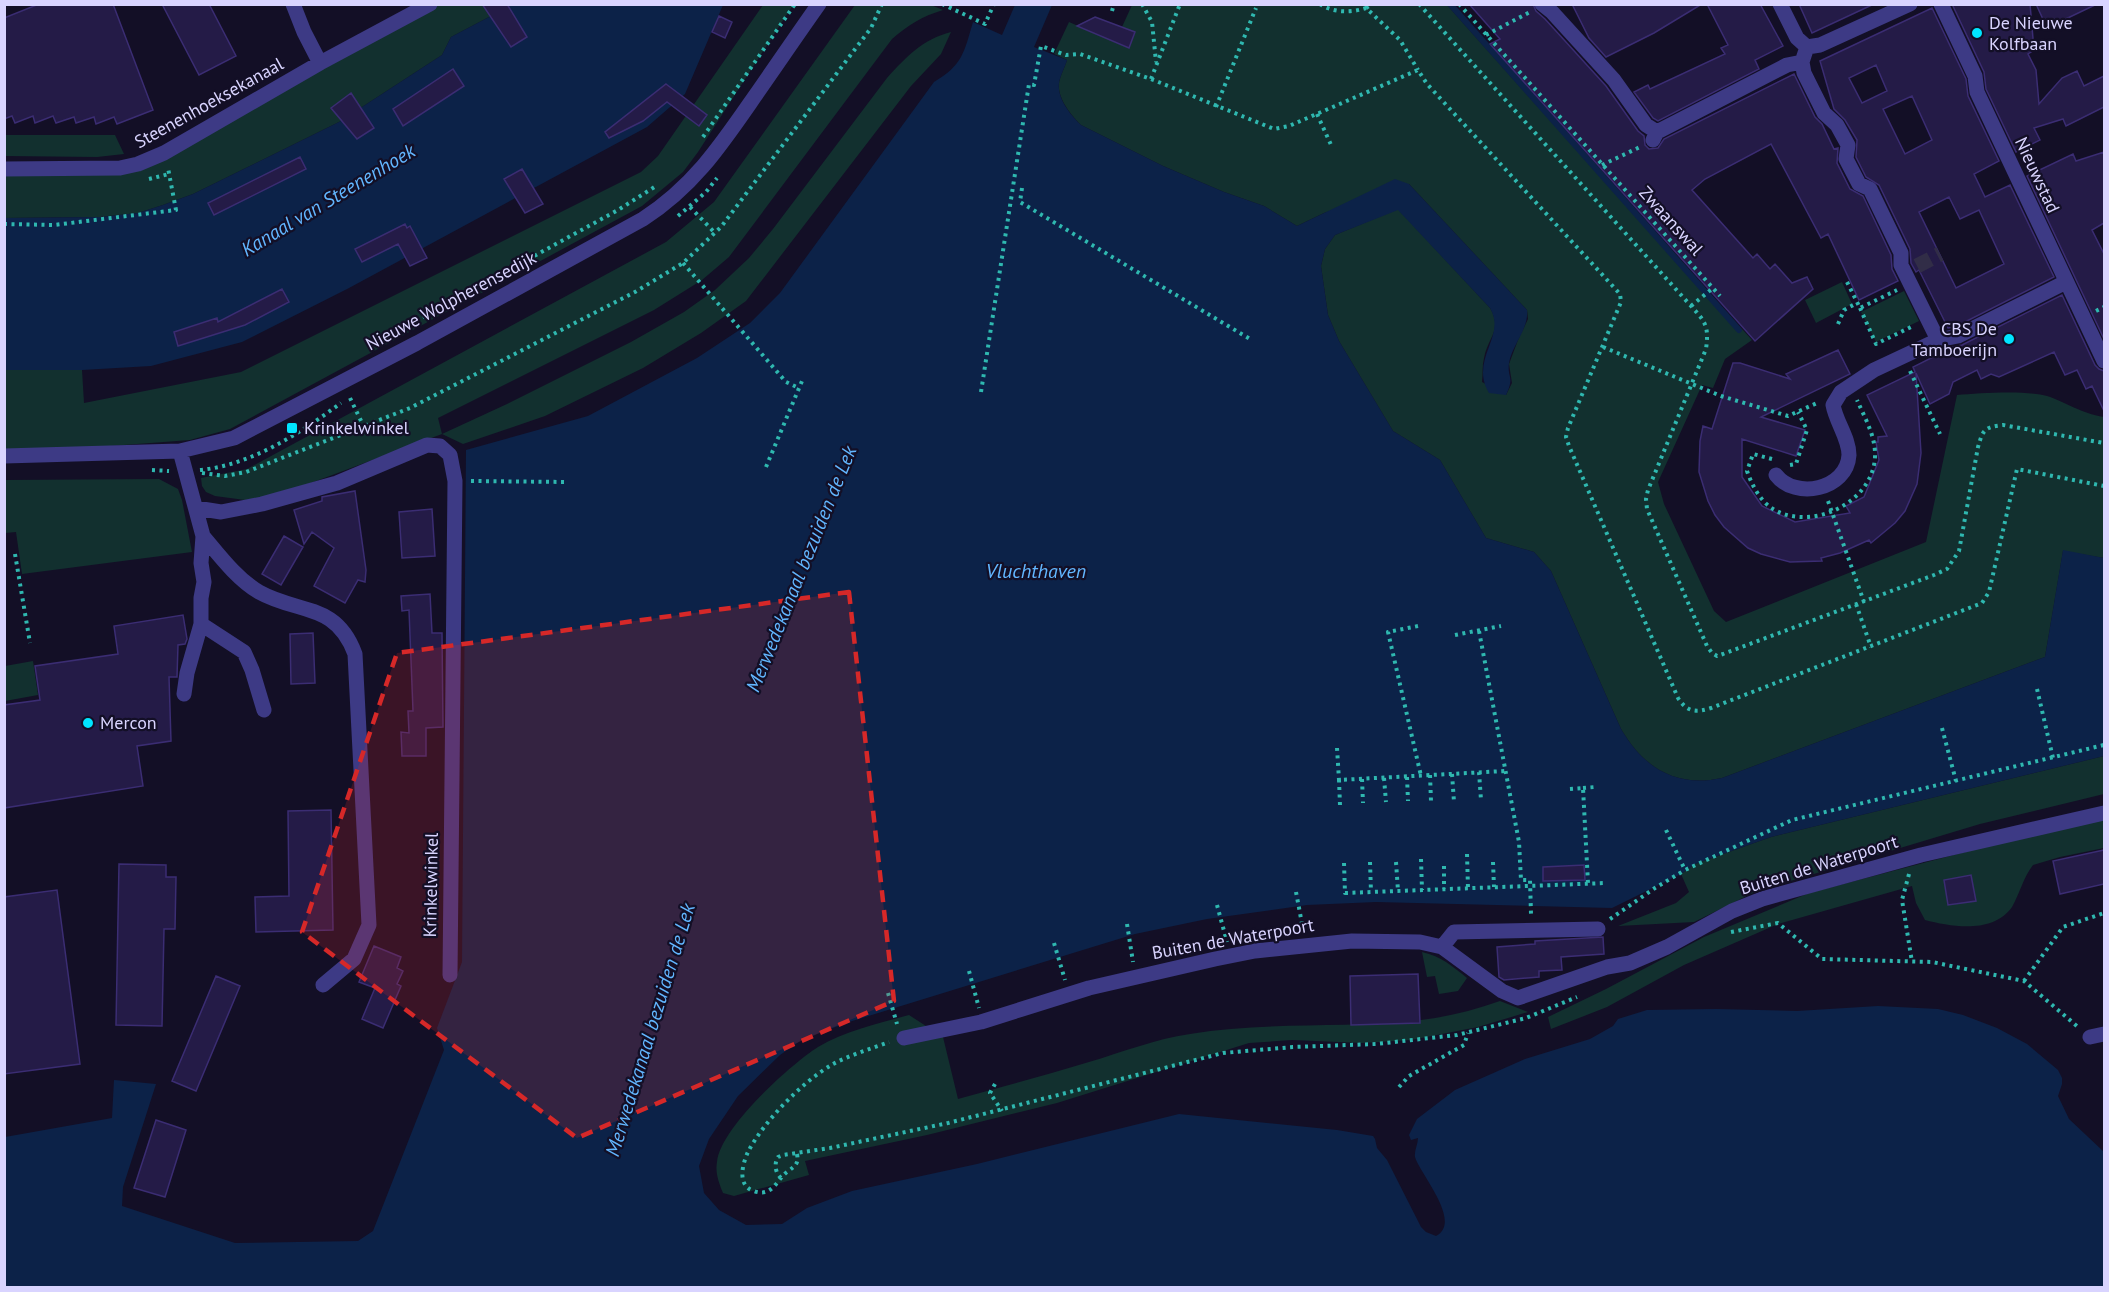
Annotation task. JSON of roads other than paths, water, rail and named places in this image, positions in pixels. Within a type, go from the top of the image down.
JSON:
[{"type":"street","points":[[294,4],[304,32],[320,63]]},
{"type":"street","name":"Steenenhoeksekanaal","points":[[4,169],[98,169],[138,164],[164,153],[320,63],[430,4]]},
{"type":"street","name":"Nieuwe Wolpherensedijk","points":[[4,456],[180,451],[214,444],[252,430],[427,337],[660,208],[699,173],[730,133],[819,4]]},
{"type":"street","points":[[1780,4],[1797,38],[1807,47]]},
{"type":"street","points":[[1807,47],[1821,45],[1910,4]]},
{"type":"street","name":"Nieuwstad","points":[[1941,4],[1975,76],[1977,92],[2104,361]]},
{"type":"street","points":[[1538,8],[1552,12],[1614,80],[1655,136],[1787,65],[1802,62]]},
{"type":"street","points":[[1807,47],[1802,62],[1804,73],[1824,113],[1837,125],[1848,145],[1846,159],[1859,184],[1870,189],[1901,253],[1901,265],[1908,275],[1938,340]]},
{"type":"street","points":[[1776,475],[1783,483],[1800,490],[1823,487],[1839,476],[1846,467],[1849,454],[1834,410],[1834,402],[1841,392],[1874,370],[1938,340],[1958,336],[2066,282]]},
{"type":"street","name":"Krinkelwinkel","points":[[196,508],[221,512],[273,501],[337,483],[427,445],[440,446],[450,455],[456,481],[450,975]]},
{"type":"street","points":[[180,451],[203,536],[201,563],[204,582],[201,598],[201,624],[187,673],[184,694]]},
{"type":"street","points":[[203,536],[240,577],[259,592],[319,612],[336,623],[349,639],[355,654],[369,925],[354,959],[323,985]]},
{"type":"street","points":[[201,624],[244,652],[264,710]]},
{"type":"street","name":"Buiten de Waterpoort","points":[[904,1038],[981,1022],[1105,984],[1255,951],[1352,940],[1420,942],[1442,947],[1502,991],[1518,998],[1607,967],[1630,963],[1762,899],[1909,858],[2104,813]]},
{"type":"street","points":[[1442,947],[1454,932],[1601,926]]},
{"type":"water","name":"Kanaal van Steenenhoek","points":[[512,5],[723,5],[685,94],[647,127],[349,288],[242,342],[151,366],[82,370],[5,370],[5,218],[101,217],[138,213],[193,194],[339,122],[442,55],[451,37]]},
{"type":"water","name":"Vluchthaven","points":[[1015,5],[1052,5],[1034,47],[1067,60],[1060,77],[1060,95],[1069,112],[1081,125],[1163,166],[1264,206],[1297,226],[1395,179],[1409,184],[1527,310],[1523,330],[1509,363],[1509,389],[1506,395],[1489,393],[1484,381],[1483,369],[1494,329],[1494,319],[1490,308],[1398,210],[1335,235],[1325,249],[1321,266],[1328,315],[1339,341],[1393,431],[1440,460],[1486,538],[1534,552],[1551,571],[1621,729],[1640,755],[1651,764],[1663,772],[1690,780],[1722,778],[2045,657],[2063,550],[2104,558],[2104,756],[1771,837],[1695,864],[1681,874],[1612,908],[1376,902],[1307,905],[1207,919],[1135,934],[849,1022],[803,1039],[780,1055],[738,1096],[709,1139],[699,1166],[704,1193],[719,1210],[746,1225],[782,1224],[807,1208],[852,1191],[977,1164],[1179,1114],[1337,1130],[1373,1136],[1377,1148],[1387,1160],[1421,1227],[1436,1236],[1443,1229],[1445,1220],[1443,1209],[1415,1157],[1418,1138],[1411,1140],[1409,1135],[1417,1119],[1455,1090],[1525,1059],[1590,1039],[1613,1026],[1618,1019],[1647,1010],[1797,1011],[1878,1006],[1938,1009],[1963,1015],[1997,1028],[2027,1044],[2058,1070],[2062,1084],[2058,1096],[2069,1119],[2104,1152],[2104,1287],[5,1288],[5,1137],[112,1118],[114,1080],[156,1084],[123,1187],[122,1206],[235,1243],[358,1241],[373,1231],[444,1050],[437,1028],[462,962],[466,450],[588,416],[697,358],[750,323],[780,293],[934,82],[957,63],[973,22],[1002,35]]},
{"type":"waterway","points":[[1450,4],[1739,330]]},
{"type":"tunnel","points":[[1917,266],[1940,254]]},
{"type":"place","name":"De Nieuwe Kolfbaan","points":[[1977,33]]},
{"type":"place","name":"CBS De Tamboerijn","points":[[2009,339]]},
{"type":"place","name":"Krinkelwinkel","points":[[292,428]]},
{"type":"place","name":"Mercon","points":[[88,723]]},
{"type":"water label","name":"Merwedekanaal bezuiden de Lek","points":[[801,569]]},
{"type":"water label","name":"Merwedekanaal bezuiden de Lek","points":[[650,1030]]}]
